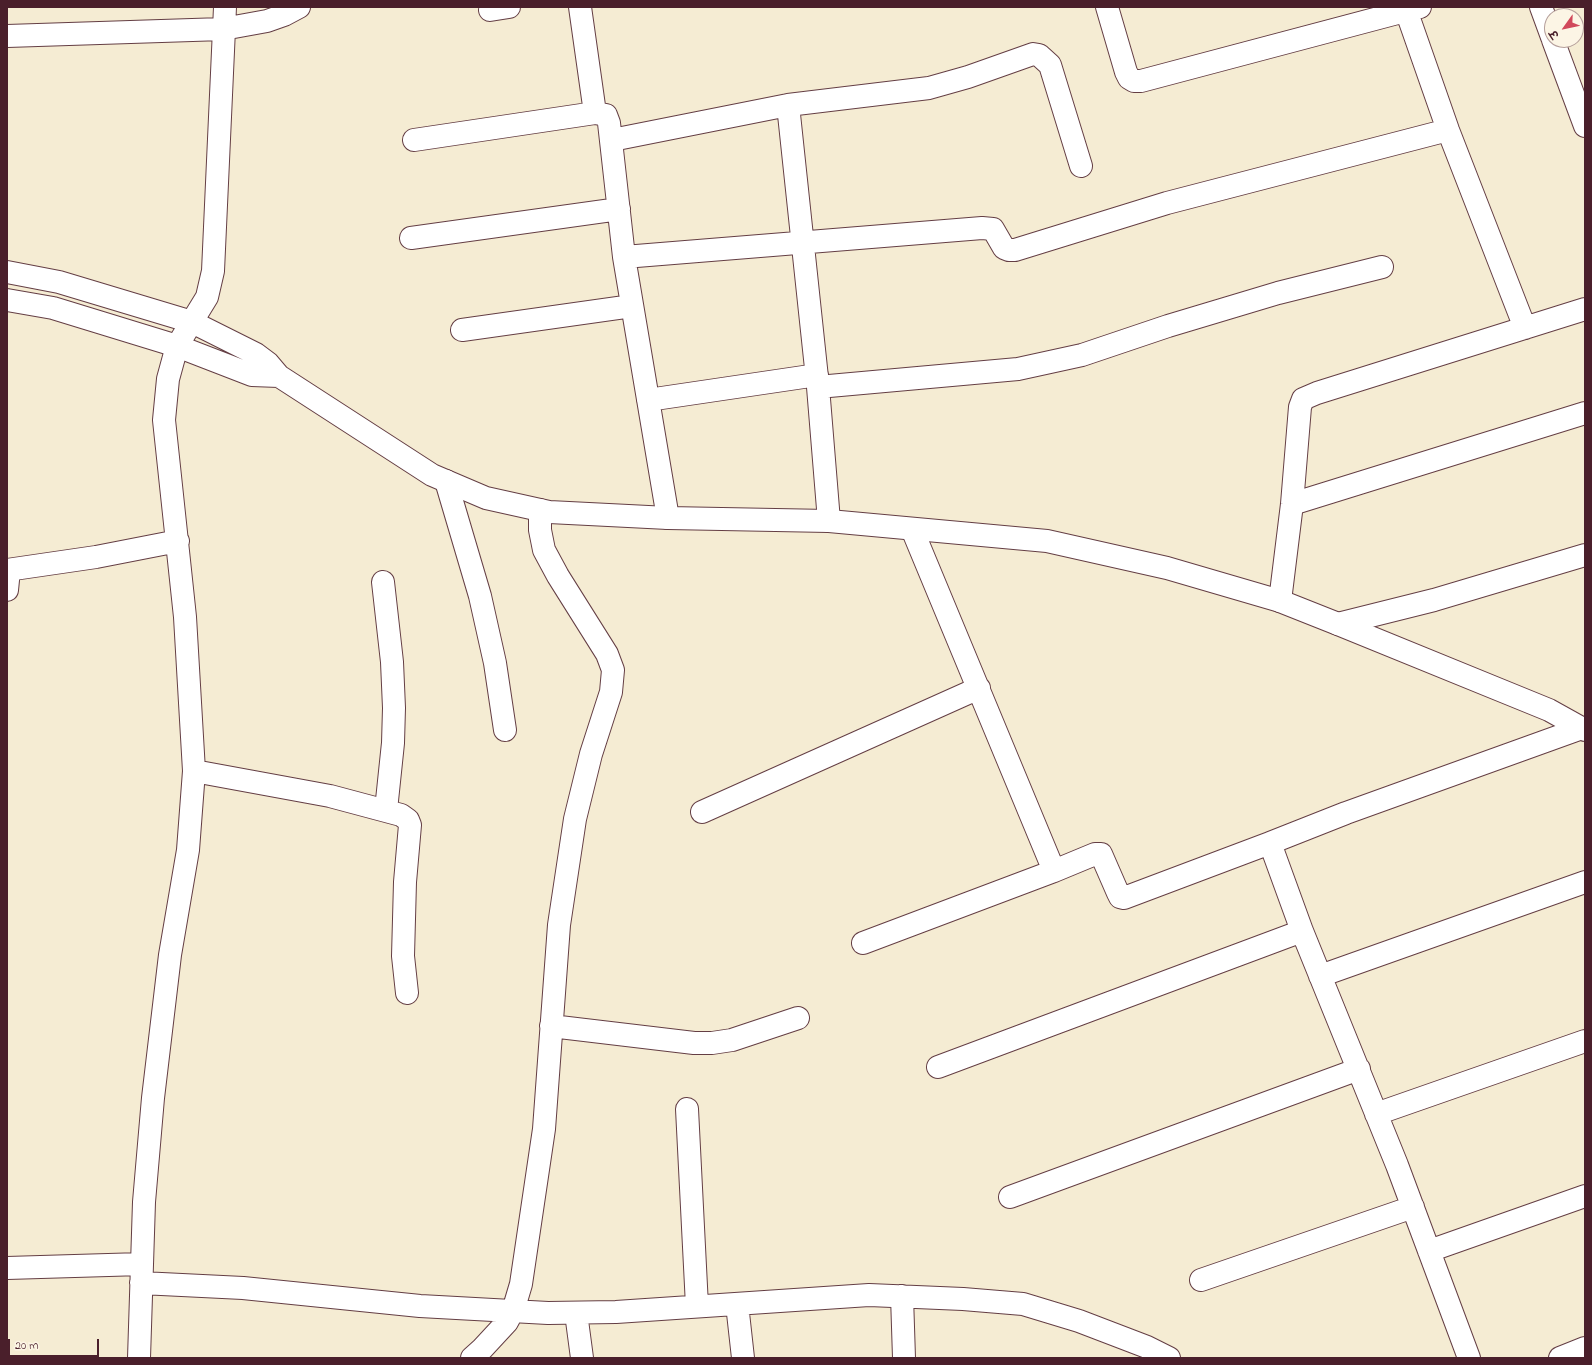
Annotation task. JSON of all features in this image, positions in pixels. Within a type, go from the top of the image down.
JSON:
[{"type":"street","points":[[139,1358],[144,1202],[153,1098],[170,955],[188,850],[194,771],[185,616],[164,420],[168,378],[177,346],[207,297],[213,271],[225,7]]},
{"type":"street","points":[[7,36],[223,29],[267,21],[284,15],[299,7]]},
{"type":"street","points":[[580,7],[595,113]]},
{"type":"street","points":[[1107,7],[1126,72],[1129,78],[1134,81],[1141,81],[1413,8],[1448,130],[1525,328]]},
{"type":"street","points":[[1555,48],[1585,126]]},
{"type":"street","points":[[612,140],[788,106],[929,88],[968,77],[1018,58],[1033,54],[1039,55],[1050,65],[1081,166]]},
{"type":"street","points":[[788,106],[817,381],[829,521]]},
{"type":"street","points":[[414,140],[595,113],[606,115],[612,140],[624,256],[668,518]]},
{"type":"street","points":[[624,256],[988,228],[993,229],[1004,248],[1015,250],[1167,203],[1448,130]]},
{"type":"street","points":[[411,238],[618,209]]},
{"type":"street","points":[[648,400],[817,381],[1018,369],[1082,355],[1168,326],[1278,293],[1382,267]]},
{"type":"street","points":[[7,272],[59,282],[192,322],[256,354],[279,376],[432,475],[486,498],[549,512],[668,518],[829,521],[1047,541],[1166,568],[1280,601],[1549,710],[1583,729]]},
{"type":"street","points":[[7,300],[53,308],[177,346],[252,375],[279,376]]},
{"type":"street","points":[[462,330],[632,306]]},
{"type":"street","points":[[1280,601],[1292,504],[1300,407],[1303,399],[1317,393],[1585,309]]},
{"type":"street","points":[[1292,504],[1585,413]]},
{"type":"street","points":[[446,481],[480,596],[495,663],[505,730]]},
{"type":"street","points":[[472,1358],[507,1322],[513,1311],[521,1284],[544,1129],[559,925],[575,819],[591,754],[612,692],[613,670],[607,654],[558,576],[544,550],[540,530],[540,510]]},
{"type":"street","points":[[912,529],[1054,871]]},
{"type":"street","points":[[8,577],[96,557],[178,541]]},
{"type":"street","points":[[1338,624],[1434,600],[1585,555]]},
{"type":"street","points":[[383,582],[392,662],[394,708],[393,743],[386,810]]},
{"type":"street","points":[[702,812],[979,688]]},
{"type":"street","points":[[863,943],[1095,854],[1101,854],[1120,897],[1124,898],[1346,813],[1583,729]]},
{"type":"street","points":[[194,771],[330,796],[405,816],[410,825],[405,882],[403,948],[407,993]]},
{"type":"street","points":[[1270,843],[1302,931],[1359,1069],[1469,1358]]},
{"type":"street","points":[[1320,976],[1585,882]]},
{"type":"street","points":[[938,1067],[1302,931]]},
{"type":"street","points":[[551,1026],[694,1043],[712,1043],[732,1040],[798,1018]]},
{"type":"street","points":[[1376,1114],[1585,1041]]},
{"type":"street","points":[[1010,1197],[1359,1069]]},
{"type":"street","points":[[687,1109],[697,1306]]},
{"type":"street","points":[[1429,1251],[1585,1196]]},
{"type":"street","points":[[1201,1280],[1412,1207]]},
{"type":"street","points":[[7,1268],[142,1274],[243,1288],[420,1306],[513,1311],[576,1313],[616,1312],[869,1295],[1023,1304],[1079,1320],[1147,1347],[1169,1358]]},
{"type":"street","points":[[902,1296],[904,1358]]},
{"type":"street","points":[[737,1304],[743,1358]]},
{"type":"street","points":[[576,1313],[582,1358]]},
{"type":"street","points":[[1560,1358],[1585,1348]]}]
